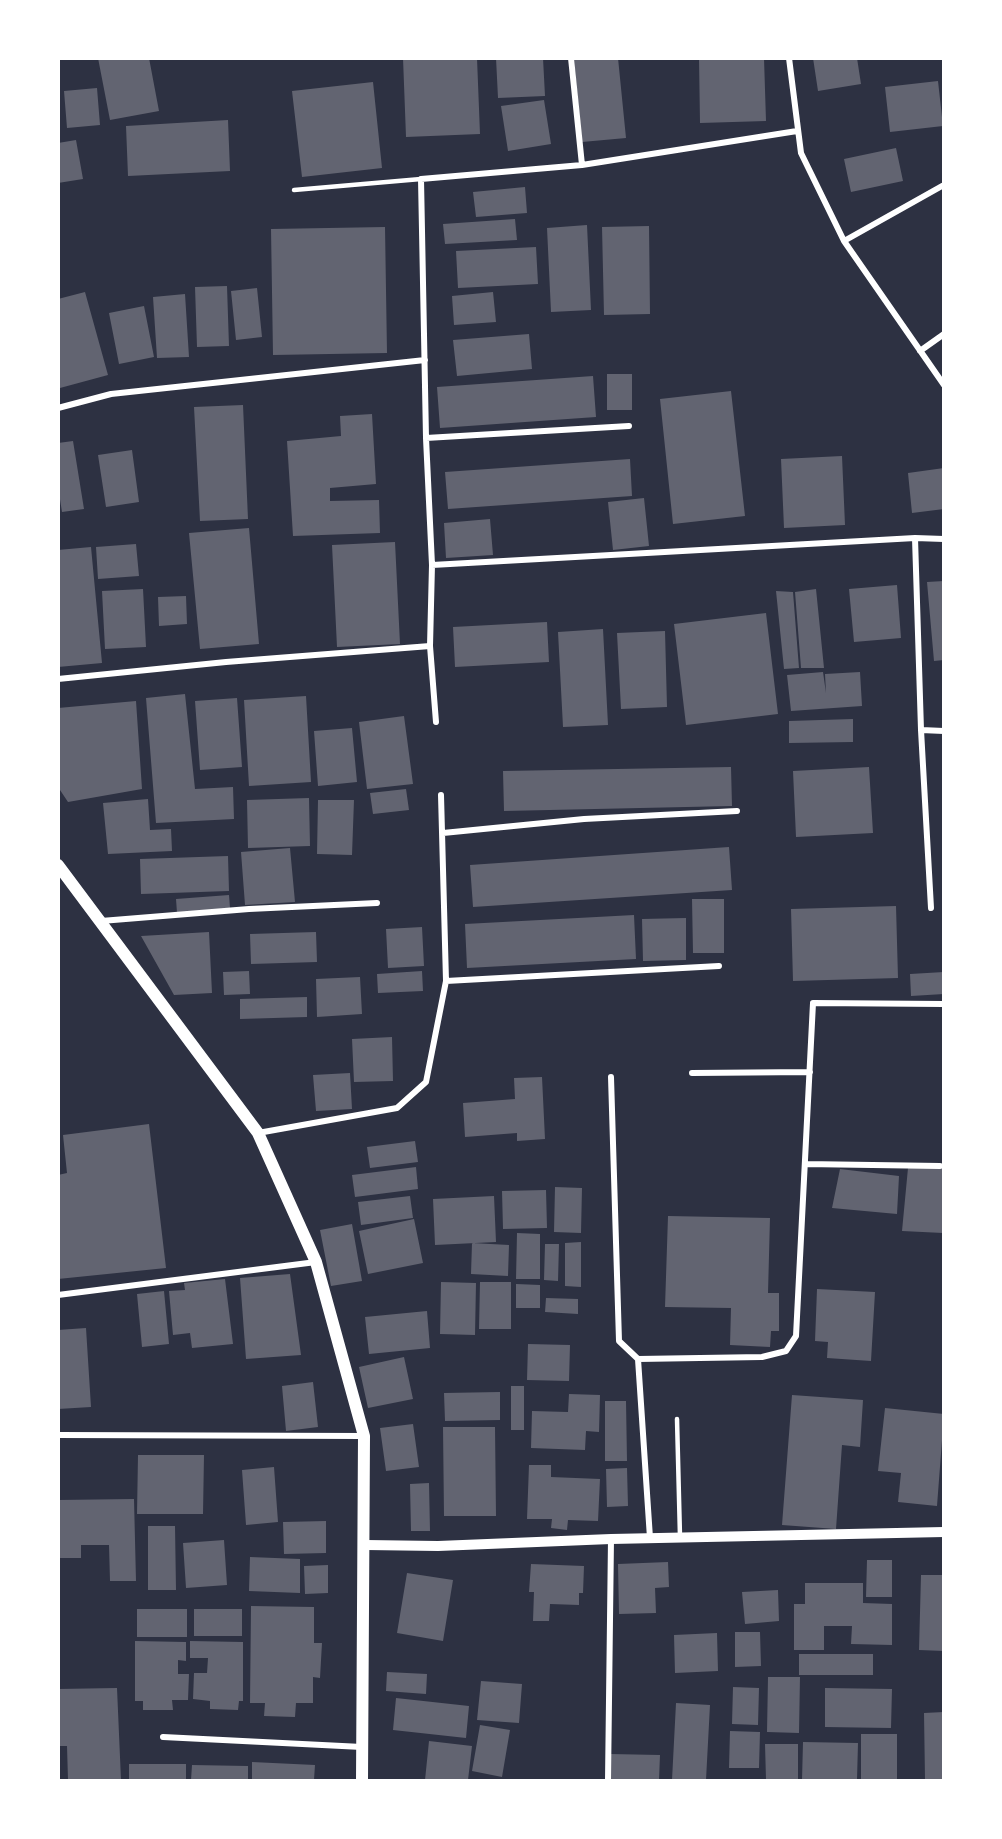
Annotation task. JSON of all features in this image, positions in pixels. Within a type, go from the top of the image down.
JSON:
[{"type":"main road","points":[[58,865],[258,1133],[316,1262],[364,1436],[366,1545],[362,1780]]},
{"type":"street","points":[[571,58],[582,165]]},
{"type":"street","points":[[789,58],[801,153],[844,241],[944,385]]},
{"type":"street","points":[[436,722],[430,646],[432,565],[426,438],[421,179],[582,165],[797,131]]},
{"type":"street","points":[[844,241],[942,186]]},
{"type":"street","points":[[920,351],[944,334]]},
{"type":"street","points":[[58,408],[111,394],[424,360]]},
{"type":"street","points":[[426,438],[629,426]]},
{"type":"street","points":[[432,565],[915,537],[944,539]]},
{"type":"street","points":[[915,537],[921,730],[931,908]]},
{"type":"street","points":[[58,679],[226,662],[430,646]]},
{"type":"street","points":[[921,730],[944,731]]},
{"type":"street","points":[[258,1133],[397,1108],[426,1082],[446,981],[441,795]]},
{"type":"street","points":[[443,833],[584,819],[737,811]]},
{"type":"street","points":[[100,921],[249,909],[377,903]]},
{"type":"street","points":[[446,981],[719,966]]},
{"type":"street","points":[[611,1077],[618,1341],[638,1359],[762,1357],[786,1351],[796,1336],[813,1003],[944,1004]]},
{"type":"street","points":[[692,1074],[810,1072]]},
{"type":"street","points":[[805,1164],[940,1166]]},
{"type":"street","points":[[58,1295],[316,1262]]},
{"type":"street","points":[[638,1359],[650,1538]]},
{"type":"street","points":[[58,1435],[364,1436]]},
{"type":"street","points":[[366,1545],[438,1546],[680,1537],[944,1532]]},
{"type":"street","points":[[608,1780],[612,1539]]},
{"type":"street","points":[[163,1737],[362,1747]]},
{"type":"lane","points":[[294,190],[421,179]]},
{"type":"lane","points":[[677,1419],[680,1537]]},
{"type":"building","points":[[98,58],[149,58],[159,111],[110,120]]},
{"type":"building","points":[[403,58],[477,58],[480,134],[406,137]]},
{"type":"building","points":[[496,58],[543,58],[545,96],[498,98]]},
{"type":"building","points":[[574,58],[618,58],[626,138],[582,142]]},
{"type":"building","points":[[699,58],[764,58],[766,121],[700,123]]},
{"type":"building","points":[[813,58],[857,58],[861,84],[818,91]]},
{"type":"building","points":[[938,81],[943,126],[890,132],[885,87]]},
{"type":"building","points":[[373,82],[382,168],[302,177],[292,91]]},
{"type":"building","points":[[97,88],[100,125],[67,128],[64,91]]},
{"type":"building","points":[[544,100],[551,144],[508,151],[501,106]]},
{"type":"building","points":[[228,120],[230,171],[128,176],[126,126]]},
{"type":"building","points":[[76,140],[83,179],[58,183],[58,143]]},
{"type":"building","points":[[896,148],[903,181],[851,192],[844,159]]},
{"type":"building","points":[[525,187],[527,213],[476,217],[473,192]]},
{"type":"building","points":[[515,219],[517,240],[445,244],[443,224]]},
{"type":"building","points":[[587,225],[591,310],[551,312],[547,228]]},
{"type":"building","points":[[649,226],[650,314],[604,315],[602,227]]},
{"type":"building","points":[[385,227],[387,353],[273,355],[271,229]]},
{"type":"building","points":[[536,247],[538,284],[458,288],[456,251]]},
{"type":"building","points":[[227,286],[229,346],[197,347],[195,287]]},
{"type":"building","points":[[257,288],[262,337],[236,340],[231,291]]},
{"type":"building","points":[[85,292],[108,375],[60,388],[58,299]]},
{"type":"building","points":[[493,292],[496,322],[454,325],[452,296]]},
{"type":"building","points":[[185,294],[189,357],[157,358],[153,297]]},
{"type":"building","points":[[144,306],[154,357],[119,364],[109,313]]},
{"type":"building","points":[[529,334],[532,369],[457,376],[453,340]]},
{"type":"building","points":[[607,374],[632,374],[632,410],[607,410]]},
{"type":"building","points":[[593,376],[596,417],[440,428],[437,387]]},
{"type":"building","points":[[731,391],[745,516],[673,524],[660,399]]},
{"type":"building","points":[[243,405],[248,519],[200,521],[194,407]]},
{"type":"building","points":[[372,414],[376,484],[330,488],[330,501],[379,500],[380,533],[293,536],[287,441],[341,436],[340,416]]},
{"type":"building","points":[[73,441],[84,509],[62,512],[58,487],[58,443]]},
{"type":"building","points":[[132,450],[139,502],[106,507],[98,455]]},
{"type":"building","points":[[842,456],[845,525],[784,528],[781,459]]},
{"type":"building","points":[[630,459],[632,496],[448,509],[445,472]]},
{"type":"building","points":[[944,468],[944,509],[912,513],[908,473]]},
{"type":"building","points":[[644,498],[649,546],[613,550],[608,502]]},
{"type":"building","points":[[490,519],[493,555],[446,558],[444,523]]},
{"type":"building","points":[[249,528],[259,644],[200,649],[189,533]]},
{"type":"building","points":[[395,542],[400,644],[337,647],[332,545]]},
{"type":"building","points":[[136,544],[139,576],[98,579],[96,547]]},
{"type":"building","points":[[91,547],[102,663],[58,667],[58,550]]},
{"type":"building","points":[[944,581],[944,660],[934,661],[927,582]]},
{"type":"building","points":[[897,585],[901,638],[854,642],[849,589]]},
{"type":"building","points":[[143,589],[146,647],[105,649],[102,591]]},
{"type":"building","points":[[816,589],[824,668],[801,668],[795,592]]},
{"type":"building","points":[[776,591],[793,592],[799,668],[784,669]]},
{"type":"building","points":[[186,596],[187,624],[159,626],[158,597]]},
{"type":"building","points":[[766,613],[778,714],[686,725],[674,624]]},
{"type":"building","points":[[547,622],[549,662],[455,667],[453,627]]},
{"type":"building","points":[[603,629],[608,725],[563,727],[558,632]]},
{"type":"building","points":[[665,631],[667,707],[621,709],[617,633]]},
{"type":"building","points":[[823,672],[826,693],[825,674],[860,672],[862,706],[791,711],[787,675]]},
{"type":"building","points":[[185,694],[195,789],[233,787],[234,819],[156,823],[146,698]]},
{"type":"building","points":[[306,696],[311,782],[249,786],[244,700]]},
{"type":"building","points":[[237,698],[242,767],[200,770],[195,701]]},
{"type":"building","points":[[136,701],[142,789],[68,802],[58,787],[58,708]]},
{"type":"building","points":[[404,716],[413,784],[367,789],[359,722]]},
{"type":"building","points":[[853,719],[853,742],[789,743],[789,721]]},
{"type":"building","points":[[352,728],[357,782],[318,786],[314,731]]},
{"type":"building","points":[[731,767],[732,806],[504,811],[503,771]]},
{"type":"building","points":[[869,767],[873,833],[796,837],[793,771]]},
{"type":"building","points":[[406,789],[409,810],[373,814],[370,793]]},
{"type":"building","points":[[309,798],[310,846],[248,848],[247,800]]},
{"type":"building","points":[[148,799],[150,830],[171,829],[172,851],[108,854],[103,803]]},
{"type":"building","points":[[318,800],[354,800],[352,855],[317,854]]},
{"type":"building","points":[[729,847],[732,890],[473,907],[470,865]]},
{"type":"building","points":[[290,848],[295,902],[245,905],[241,852]]},
{"type":"building","points":[[228,856],[229,891],[141,894],[140,859]]},
{"type":"building","points":[[229,895],[230,908],[177,913],[176,899]]},
{"type":"building","points":[[692,899],[724,899],[724,953],[693,953]]},
{"type":"building","points":[[896,906],[898,978],[793,981],[791,909]]},
{"type":"building","points":[[634,915],[636,959],[467,968],[465,924]]},
{"type":"building","points":[[686,918],[686,960],[643,961],[642,919]]},
{"type":"building","points":[[422,927],[424,966],[388,968],[386,929]]},
{"type":"building","points":[[209,932],[212,993],[174,995],[141,936]]},
{"type":"building","points":[[316,932],[317,962],[251,964],[250,934]]},
{"type":"building","points":[[249,971],[250,994],[224,995],[223,972]]},
{"type":"building","points":[[422,971],[423,991],[378,993],[377,974]]},
{"type":"building","points":[[944,972],[944,994],[911,996],[910,974]]},
{"type":"building","points":[[360,977],[362,1014],[317,1017],[316,979]]},
{"type":"building","points":[[307,997],[307,1017],[240,1019],[240,999]]},
{"type":"building","points":[[392,1037],[393,1081],[354,1082],[352,1039]]},
{"type":"building","points":[[350,1073],[352,1109],[316,1111],[313,1075]]},
{"type":"building","points":[[542,1077],[545,1139],[517,1141],[517,1133],[465,1137],[463,1103],[515,1099],[514,1078]]},
{"type":"building","points":[[149,1124],[166,1268],[58,1279],[58,1175],[67,1173],[63,1135]]},
{"type":"building","points":[[415,1141],[418,1162],[370,1168],[367,1147]]},
{"type":"building","points":[[416,1167],[418,1189],[355,1197],[352,1175]]},
{"type":"building","points":[[908,1168],[944,1168],[943,1233],[902,1231]]},
{"type":"building","points":[[840,1169],[899,1176],[897,1214],[832,1208]]},
{"type":"building","points":[[555,1187],[582,1188],[581,1233],[554,1232]]},
{"type":"building","points":[[546,1190],[547,1228],[503,1229],[502,1191]]},
{"type":"building","points":[[410,1196],[413,1218],[361,1225],[358,1202]]},
{"type":"building","points":[[494,1196],[496,1242],[435,1245],[433,1199]]},
{"type":"building","points":[[668,1216],[770,1218],[768,1293],[779,1293],[779,1331],[771,1331],[770,1347],[730,1345],[731,1308],[665,1307]]},
{"type":"building","points":[[414,1219],[423,1263],[368,1274],[359,1231]]},
{"type":"building","points":[[352,1224],[362,1281],[331,1286],[320,1230]]},
{"type":"building","points":[[517,1233],[540,1234],[540,1279],[516,1279]]},
{"type":"building","points":[[581,1242],[581,1287],[565,1286],[565,1243]]},
{"type":"building","points":[[472,1243],[509,1245],[508,1276],[471,1274]]},
{"type":"building","points":[[545,1244],[559,1244],[558,1281],[544,1280]]},
{"type":"building","points":[[290,1274],[301,1355],[246,1359],[240,1278]]},
{"type":"building","points":[[225,1279],[233,1344],[192,1348],[190,1333],[173,1335],[169,1291],[185,1290],[184,1283]]},
{"type":"building","points":[[441,1282],[476,1283],[475,1335],[440,1334]]},
{"type":"building","points":[[480,1282],[511,1282],[511,1329],[479,1329]]},
{"type":"building","points":[[516,1284],[540,1285],[540,1308],[516,1308]]},
{"type":"building","points":[[817,1289],[875,1292],[871,1361],[827,1358],[828,1342],[815,1341]]},
{"type":"building","points":[[164,1291],[169,1344],[142,1347],[137,1294]]},
{"type":"building","points":[[546,1298],[578,1299],[578,1314],[545,1312]]},
{"type":"building","points":[[427,1311],[430,1348],[369,1354],[365,1317]]},
{"type":"building","points":[[86,1328],[91,1407],[58,1409],[58,1330]]},
{"type":"building","points":[[528,1344],[570,1345],[569,1381],[527,1380]]},
{"type":"building","points":[[404,1357],[413,1399],[368,1408],[359,1367]]},
{"type":"building","points":[[313,1382],[318,1427],[286,1431],[282,1386]]},
{"type":"building","points":[[511,1386],[524,1386],[524,1430],[511,1430]]},
{"type":"building","points":[[500,1392],[500,1420],[445,1421],[444,1393]]},
{"type":"building","points":[[569,1394],[600,1395],[599,1432],[586,1431],[585,1450],[531,1448],[532,1411],[568,1412]]},
{"type":"building","points":[[792,1395],[863,1400],[860,1447],[842,1445],[836,1529],[782,1525]]},
{"type":"building","points":[[605,1401],[626,1401],[627,1461],[605,1461]]},
{"type":"building","points":[[885,1408],[944,1414],[937,1506],[898,1502],[901,1473],[878,1471]]},
{"type":"building","points":[[413,1424],[419,1467],[386,1471],[380,1428]]},
{"type":"building","points":[[443,1427],[495,1427],[496,1516],[444,1516]]},
{"type":"building","points":[[138,1455],[204,1455],[203,1514],[137,1514]]},
{"type":"building","points":[[529,1465],[551,1465],[551,1477],[600,1479],[598,1521],[568,1520],[567,1530],[551,1528],[552,1519],[527,1519]]},
{"type":"building","points":[[274,1467],[278,1522],[246,1525],[242,1470]]},
{"type":"building","points":[[627,1468],[628,1506],[607,1507],[606,1469]]},
{"type":"building","points":[[429,1483],[430,1531],[411,1531],[410,1484]]},
{"type":"building","points":[[134,1499],[136,1581],[110,1581],[109,1545],[81,1545],[81,1558],[58,1558],[58,1500]]},
{"type":"building","points":[[326,1521],[326,1553],[284,1554],[283,1522]]},
{"type":"building","points":[[148,1526],[175,1526],[176,1590],[148,1590]]},
{"type":"building","points":[[224,1540],[227,1585],[186,1588],[183,1543]]},
{"type":"building","points":[[250,1557],[300,1559],[300,1593],[249,1591]]},
{"type":"building","points":[[867,1560],[892,1560],[892,1597],[866,1597]]},
{"type":"building","points":[[668,1562],[669,1587],[655,1588],[656,1613],[619,1614],[618,1564]]},
{"type":"building","points":[[531,1564],[584,1566],[583,1593],[579,1593],[579,1605],[550,1604],[549,1621],[533,1621],[534,1592],[529,1592]]},
{"type":"building","points":[[328,1565],[328,1593],[305,1594],[304,1566]]},
{"type":"building","points":[[407,1573],[453,1580],[443,1641],[397,1633]]},
{"type":"building","points":[[921,1575],[944,1575],[944,1651],[919,1650]]},
{"type":"building","points":[[805,1583],[863,1583],[863,1603],[892,1604],[892,1645],[851,1644],[852,1626],[824,1626],[824,1650],[794,1650],[794,1604],[805,1604]]},
{"type":"building","points":[[778,1590],[779,1621],[745,1624],[742,1592]]},
{"type":"building","points":[[251,1606],[314,1607],[314,1643],[322,1643],[320,1678],[313,1677],[313,1703],[296,1703],[295,1717],[264,1716],[265,1703],[250,1703]]},
{"type":"building","points":[[137,1609],[187,1609],[187,1637],[137,1637]]},
{"type":"building","points":[[194,1609],[242,1609],[242,1636],[194,1636]]},
{"type":"building","points":[[735,1632],[760,1632],[761,1666],[735,1667]]},
{"type":"building","points":[[717,1633],[718,1671],[675,1673],[674,1635]]},
{"type":"building","points":[[135,1641],[186,1642],[186,1661],[178,1660],[178,1674],[189,1674],[188,1700],[172,1700],[173,1710],[143,1710],[143,1701],[135,1701]]},
{"type":"building","points":[[190,1641],[243,1642],[243,1701],[239,1701],[238,1710],[210,1709],[210,1701],[193,1699],[194,1673],[207,1673],[208,1658],[190,1658]]},
{"type":"building","points":[[799,1654],[873,1654],[873,1675],[799,1675]]},
{"type":"building","points":[[387,1672],[427,1674],[426,1694],[386,1691]]},
{"type":"building","points":[[768,1677],[800,1677],[799,1733],[767,1732]]},
{"type":"building","points":[[481,1681],[522,1684],[519,1723],[477,1720]]},
{"type":"building","points":[[733,1687],[759,1688],[758,1725],[732,1724]]},
{"type":"building","points":[[117,1688],[121,1780],[68,1780],[67,1746],[58,1746],[58,1689]]},
{"type":"building","points":[[825,1688],[892,1689],[891,1728],[825,1727]]},
{"type":"building","points":[[396,1698],[469,1706],[466,1738],[393,1730]]},
{"type":"building","points":[[676,1703],[710,1705],[706,1780],[672,1780]]},
{"type":"building","points":[[944,1712],[944,1780],[925,1780],[924,1713]]},
{"type":"building","points":[[480,1725],[510,1730],[502,1777],[472,1771]]},
{"type":"building","points":[[730,1731],[760,1732],[759,1768],[729,1768]]},
{"type":"building","points":[[861,1734],[897,1734],[897,1780],[861,1780]]},
{"type":"building","points":[[429,1741],[472,1746],[468,1780],[425,1780]]},
{"type":"building","points":[[803,1742],[858,1743],[857,1780],[802,1780]]},
{"type":"building","points":[[765,1744],[798,1744],[798,1780],[766,1780]]},
{"type":"building","points":[[610,1754],[660,1755],[659,1780],[610,1780]]},
{"type":"building","points":[[252,1762],[315,1765],[314,1780],[252,1780]]},
{"type":"building","points":[[129,1764],[186,1764],[186,1780],[129,1780]]},
{"type":"building","points":[[192,1765],[248,1766],[248,1780],[191,1780]]}]
